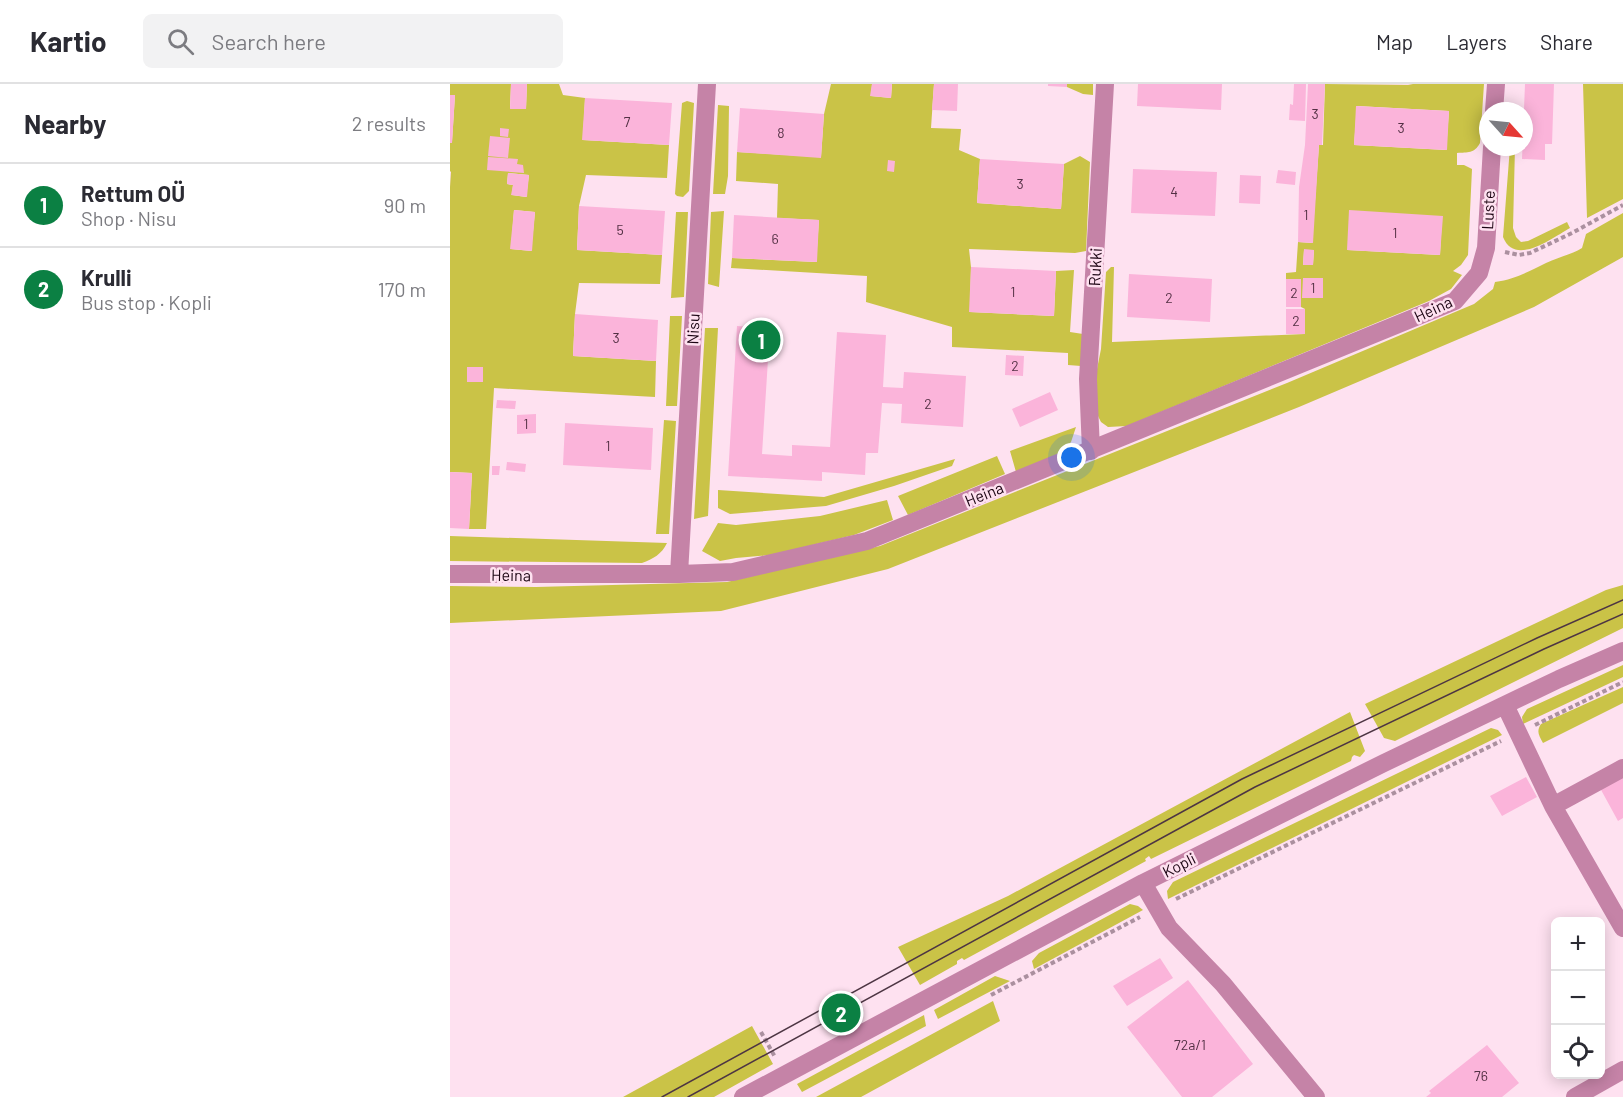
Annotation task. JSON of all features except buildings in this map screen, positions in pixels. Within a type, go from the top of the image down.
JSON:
[{"type":"street","name":"Nisu","points":[[679,574],[707,84]]},
{"type":"street","name":"Rukki","points":[[1090,451],[1088,379],[1105,84]]},
{"type":"street","points":[[1495,102],[1496,84]]},
{"type":"street","name":"Luste","points":[[1479,273],[1486,248],[1491,156]]},
{"type":"street","name":"Heina","points":[[450,574],[733,572],[867,541],[1455,301],[1479,273]]},
{"type":"street","name":"Kopli","points":[[743,1097],[1143,883],[1373,768],[1623,651]]},
{"type":"street","points":[[1505,705],[1553,806],[1623,928]]},
{"type":"street","points":[[1553,806],[1623,768]]},
{"type":"street","points":[[1143,883],[1169,928],[1222,984],[1316,1097]]},
{"type":"street","points":[[1575,1097],[1623,1070]]},
{"type":"path","points":[[1486,248],[1520,255],[1530,253],[1623,205]]},
{"type":"path","points":[[991,995],[1157,908],[1623,682]]},
{"type":"shaded area","points":[[450,84],[511,84],[510,108],[526,109],[527,84],[559,84],[563,95],[585,98],[583,140],[669,145],[667,178],[586,175],[579,206],[577,250],[662,255],[660,284],[579,283],[573,356],[656,361],[655,397],[494,388],[486,529],[469,529],[472,473],[450,472],[450,143],[452,142],[455,95],[450,95]],"holes":[[[508,173],[529,175],[526,197],[512,195],[513,185],[507,184]],[[514,210],[535,212],[531,251],[511,249]]]},
{"type":"shaded area","points":[[831,84],[872,84],[871,96],[891,98],[892,84],[934,84],[931,128],[961,129],[959,150],[980,159],[977,203],[1061,209],[1064,164],[1080,156],[1090,162],[1086,251],[1075,253],[969,249],[970,312],[1054,316],[1056,271],[1074,270],[1070,332],[1083,334],[1081,366],[1068,365],[1068,353],[952,347],[952,327],[866,302],[867,276],[731,268],[732,258],[816,262],[819,220],[777,218],[778,184],[736,181],[737,152],[821,157],[824,114]]},
{"type":"shaded area","points":[[1067,84],[1093,84],[1093,95],[1083,94],[1067,87]]},
{"type":"shaded area","points":[[1325,84],[1484,84],[1483,102],[1479,102],[1479,145],[1473,151],[1457,153],[1457,165],[1464,165],[1472,169],[1468,255],[1453,271],[1462,275],[1451,289],[1429,301],[1127,426],[1108,427],[1101,422],[1098,416],[1095,379],[1101,349],[1106,272],[1111,267],[1114,267],[1112,342],[1305,334],[1305,309],[1301,307],[1301,279],[1286,279],[1286,273],[1296,272],[1298,242],[1312,243],[1319,145],[1323,145]],"holes":[[[1357,106],[1449,111],[1446,150],[1354,145]],[[1442,216],[1440,255],[1347,250]],[[1304,250],[1314,250],[1313,265],[1303,265]],[[1303,279],[1323,279],[1322,298],[1303,298]]]},
{"type":"shaded area","points":[[1583,84],[1623,84],[1623,199],[1587,218]]},
{"type":"shaded area","points":[[687,101],[694,103],[689,191],[683,197],[675,194],[682,103]]},
{"type":"shaded area","points":[[718,105],[729,106],[728,176],[725,194],[713,194]]},
{"type":"shaded area","points":[[1509,156],[1515,156],[1513,228],[1516,237],[1521,242],[1528,241],[1567,222],[1570,228],[1534,248],[1525,250],[1516,250],[1509,246],[1503,237]]},
{"type":"shaded area","points":[[724,211],[719,287],[708,284],[711,212]]},
{"type":"shaded area","points":[[676,212],[688,212],[684,297],[671,298]]},
{"type":"shaded area","points":[[1623,213],[1623,257],[1534,307],[1299,407],[888,569],[721,611],[450,623],[450,586],[536,587],[727,582],[880,546],[1287,383],[1474,304],[1493,289],[1495,282],[1521,275],[1582,248],[1586,234]]},
{"type":"shaded area","points":[[670,316],[682,316],[677,406],[666,406]]},
{"type":"shaded area","points":[[705,328],[718,328],[708,516],[694,519]]},
{"type":"shaded area","points":[[664,420],[676,421],[669,534],[656,534]]},
{"type":"shaded area","points":[[1076,427],[1071,442],[1061,453],[1016,472],[1010,451]]},
{"type":"shaded area","points":[[997,456],[1005,474],[908,515],[898,496]]},
{"type":"shaded area","points":[[955,459],[952,466],[826,506],[730,514],[718,508],[718,490],[824,497]]},
{"type":"shaded area","points":[[887,500],[893,520],[854,535],[771,555],[720,561],[702,551],[718,523],[736,525],[820,516]]},
{"type":"shaded area","points":[[450,536],[667,543],[657,556],[642,563],[450,561]]},
{"type":"shaded area","points":[[1623,585],[1623,628],[1395,741],[1384,738],[1365,704],[1606,590]]},
{"type":"shaded area","points":[[1623,665],[1623,677],[1523,724],[1522,717],[1527,709]]},
{"type":"shaded area","points":[[1623,687],[1623,703],[1543,743],[1538,731],[1541,724]]},
{"type":"shaded area","points":[[1350,712],[1365,751],[1360,757],[1354,755],[1351,761],[1151,859],[1149,856],[1145,859],[1146,861],[964,960],[962,958],[957,961],[957,964],[920,985],[898,947],[1008,896]]},
{"type":"shaded area","points":[[1491,728],[1498,730],[1502,735],[1168,899],[1167,891],[1173,882]]},
{"type":"shaded area","points":[[1130,904],[1143,910],[1034,969],[1032,961],[1039,953]]},
{"type":"shaded area","points":[[995,976],[1010,981],[938,1019],[934,1010]]},
{"type":"shaded area","points":[[993,1001],[1000,1021],[861,1097],[816,1097]]},
{"type":"shaded area","points":[[924,1015],[926,1026],[802,1092],[797,1084]]},
{"type":"shaded area","points":[[752,1026],[773,1064],[714,1097],[623,1097]]},
{"type":"tram line","points":[[662,1097],[1242,779],[1537,638],[1623,600]]},
{"type":"tram line","points":[[688,1097],[1255,787],[1544,649],[1623,614]]},
{"type":"place","name":"Rettum OÜ","points":[[761,340]]},
{"type":"place","name":"Krulli","points":[[841,1013]]}]
